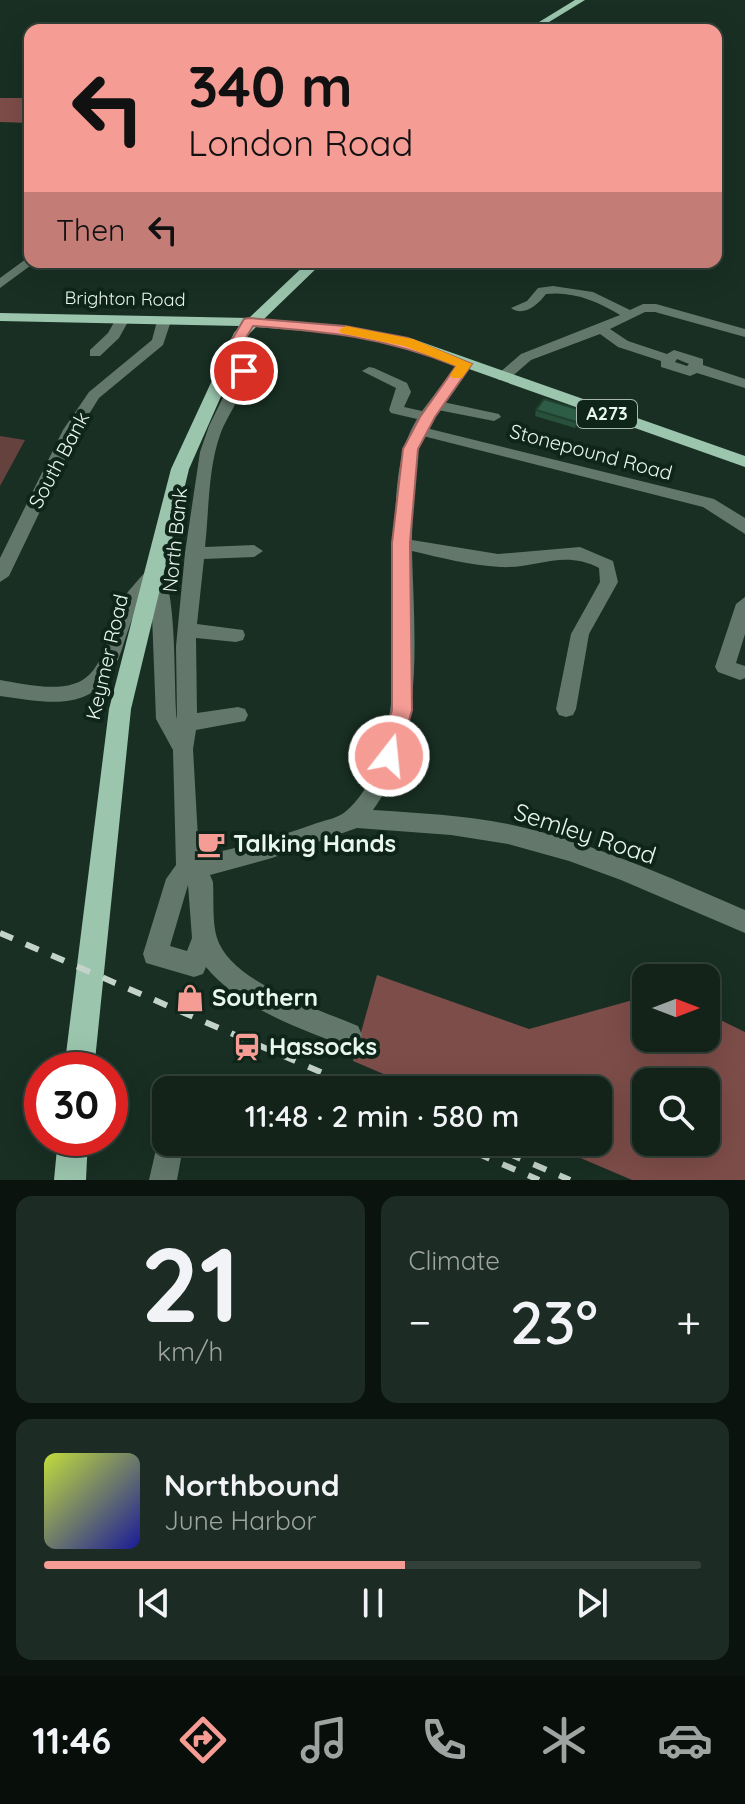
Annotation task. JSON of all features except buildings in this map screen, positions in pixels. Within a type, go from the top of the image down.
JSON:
[{"type":"main road","points":[[540,24],[581,0]]},
{"type":"main road","name":"Keymer Road","points":[[81,1052],[120,709],[180,469],[233,348],[249,322],[309,268]]},
{"type":"main road","points":[[266,306],[268,316],[278,324]]},
{"type":"main road","name":"Brighton Road","points":[[0,317],[249,322]]},
{"type":"main road","name":"A273","points":[[249,322],[345,330],[408,342],[745,462]]},
{"type":"main road","points":[[70,1180],[72,1156]]},
{"type":"street","points":[[0,284],[24,265]]},
{"type":"street","points":[[517,308],[532,304],[542,291],[557,289],[601,299],[631,316]]},
{"type":"street","points":[[503,377],[526,357],[601,329],[643,308],[656,308],[745,333]]},
{"type":"street","points":[[95,353],[114,335],[122,320]]},
{"type":"street","name":"South Bank","points":[[0,576],[71,430],[94,395],[158,342],[164,321]]},
{"type":"street","points":[[601,329],[623,344],[670,359],[674,354],[698,362],[694,367],[745,384]]},
{"type":"street","name":"North Bank","points":[[183,749],[189,723],[189,630],[194,553],[209,444],[244,371],[241,351],[233,348]]},
{"type":"street","points":[[204,938],[194,965],[155,954],[178,879],[188,869],[254,857],[354,818],[382,779],[402,710],[401,543],[410,449],[465,364]]},
{"type":"street","points":[[369,371],[396,380],[402,386],[404,392],[396,410],[428,418],[494,417]]},
{"type":"street","name":"Stonepound Road","points":[[428,418],[708,503],[734,517],[745,528]]},
{"type":"street","points":[[401,543],[474,559],[516,562],[555,551],[588,553],[607,565],[609,582],[580,634],[566,709]]},
{"type":"street","points":[[194,553],[254,551]]},
{"type":"street","points":[[0,688],[45,697],[86,690],[101,678],[138,588],[156,572],[162,595],[166,719],[183,749],[188,869],[201,882],[204,938],[209,956],[237,984],[349,1035]]},
{"type":"street","points":[[740,672],[725,667],[745,604]]},
{"type":"street","points":[[189,630],[236,635]]},
{"type":"street","points":[[189,723],[238,715]]},
{"type":"street","name":"Semley Road","points":[[354,818],[459,828],[538,842],[594,859],[745,922]]},
{"type":"street","points":[[163,1180],[167,1156]]},
{"type":"shaded area","points":[[0,98],[24,98],[24,123],[0,122]]},
{"type":"shaded area","points":[[0,436],[25,440],[0,486]]},
{"type":"shaded area","points":[[377,975],[529,1029],[632,1000],[632,1052],[720,1052],[720,1020],[745,1032],[745,1180],[632,1180],[576,1156],[612,1156],[612,1076],[388,1076],[353,1061]]},
{"type":"railway","points":[[0,933],[330,1076]]},
{"type":"railway","points":[[483,1156],[539,1180]]},
{"type":"railway","points":[[514,1156],[570,1180]]},
{"type":"slow traffic","points":[[346,330],[408,342],[465,364],[457,375]]},
{"type":"place","name":"Talking Hands","points":[[211,844]]},
{"type":"place","name":"Southern","points":[[190,998]]},
{"type":"place","name":"Hassocks","points":[[247,1047]]},
{"type":"route","points":[[244,371],[241,351],[233,348],[249,322],[345,330],[408,342],[465,364],[427,417],[410,449],[401,543],[404,630],[402,710],[389,756]]}]
